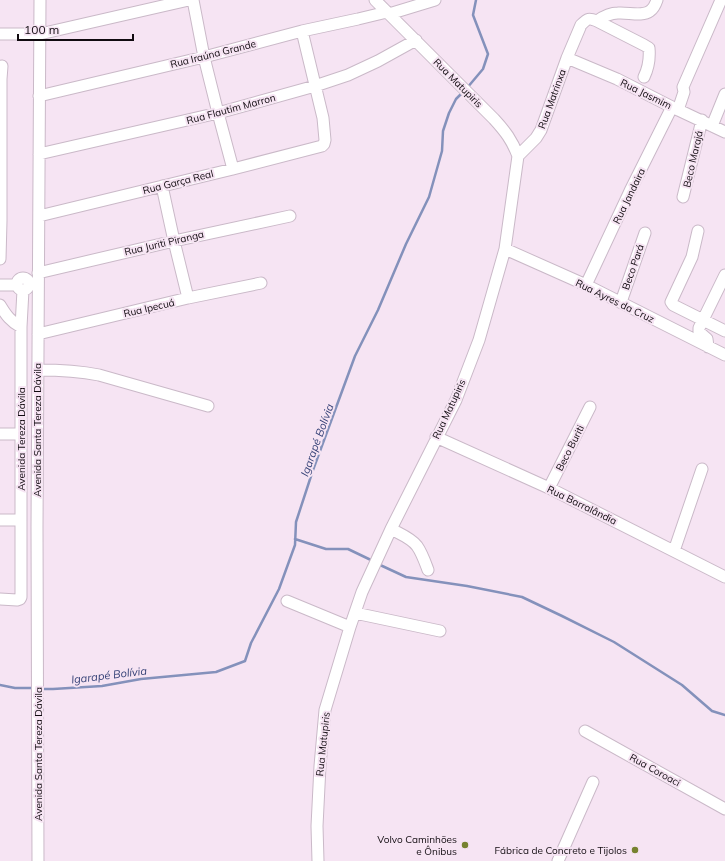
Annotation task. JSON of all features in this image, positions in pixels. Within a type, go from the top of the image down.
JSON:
[{"type":"street","name":"Avenida Santa Tereza Dávila","points":[[38,861],[37,527],[40,0]]},
{"type":"street","points":[[0,34],[40,34],[189,0]]},
{"type":"street","points":[[193,0],[204,57],[233,169]]},
{"type":"street","name":"Rua Matupiris","points":[[318,861],[317,826],[325,710],[362,592],[436,437],[456,400],[479,340],[504,249],[518,156],[513,143],[505,130],[375,0]]},
{"type":"street","name":"Rua Iraúna Grande","points":[[39,96],[204,57],[302,31],[388,13],[436,0]]},
{"type":"street","points":[[644,77],[650,61],[649,48],[598,21],[602,17],[610,14],[645,13],[651,10],[657,0]]},
{"type":"street","name":"Rua Jandaira","points":[[586,285],[630,190],[684,92],[683,87],[720,0]]},
{"type":"street","name":"Rua Matrinxa","points":[[518,156],[536,138],[541,130],[567,58],[582,25],[585,21],[590,19],[598,21]]},
{"type":"street","points":[[302,31],[315,86]]},
{"type":"street","name":"Rua Flautim Marron","points":[[39,154],[218,113],[315,86],[348,75],[378,61],[416,40]]},
{"type":"street","name":"Rua Jasmim","points":[[567,58],[617,80],[725,132]]},
{"type":"street","points":[[0,259],[0,79],[2,66]]},
{"type":"street","name":"Rua Garça Real","points":[[39,216],[322,146],[325,140],[323,118],[315,86]]},
{"type":"street","points":[[712,126],[725,94]]},
{"type":"street","name":"Beco Marajá","points":[[684,197],[702,120]]},
{"type":"street","points":[[162,186],[188,298]]},
{"type":"street","name":"Rua Juriti Piranga","points":[[38,273],[174,241],[290,216]]},
{"type":"street","points":[[698,231],[692,257],[671,302],[673,305],[725,331]]},
{"type":"street","name":"Beco Pará","points":[[621,302],[645,233]]},
{"type":"street","name":"Rua Ayres da Cruz","points":[[504,249],[586,285],[708,348],[725,355]]},
{"type":"street","points":[[708,348],[706,339],[699,332],[699,328],[725,275]]},
{"type":"street","name":"Rua Ipecuá","points":[[38,334],[188,298],[261,283]]},
{"type":"street","name":"Avenida Tereza Dávila","points":[[0,285],[20,288],[21,327],[21,597],[20,599],[11,600],[0,598]]},
{"type":"street","points":[[0,305],[10,320],[21,327]]},
{"type":"street","points":[[38,370],[67,370],[99,374],[208,406]]},
{"type":"street","name":"Beco Buriti","points":[[549,488],[590,407]]},
{"type":"street","points":[[0,434],[21,434]]},
{"type":"street","name":"Rua Barralândia","points":[[436,437],[549,488],[725,577]]},
{"type":"street","points":[[674,551],[702,469]]},
{"type":"street","points":[[0,520],[21,520]]},
{"type":"street","points":[[391,529],[404,536],[418,547],[428,570]]},
{"type":"street","points":[[286,601],[350,627]]},
{"type":"street","points":[[355,613],[440,631]]},
{"type":"street","name":"Rua Coroaci","points":[[585,731],[725,809]]},
{"type":"street","points":[[558,861],[593,782]]},
{"type":"waterway","name":"Igarapé Bolívia","points":[[467,88],[483,69],[488,54],[473,15],[476,0]]},
{"type":"waterway","name":"Igarapé Bolívia","points":[[40,689],[102,686],[141,679],[216,672],[245,661],[251,643],[279,589],[295,545],[296,522],[313,470],[355,356],[378,310],[406,244],[429,197],[442,151],[443,131],[449,113],[456,99],[462,93]]},
{"type":"waterway","points":[[295,539],[326,549],[348,549],[373,561]]},
{"type":"waterway","points":[[378,564],[406,577],[467,586],[522,597],[614,642],[682,685],[712,711],[725,715]]},
{"type":"waterway","name":"Igarapé Bolívia","points":[[0,685],[15,688],[35,688]]},
{"type":"place","name":"Volvo Caminhões e Ônibus","points":[[465,845]]},
{"type":"place","name":"Fábrica de Concreto e Tijolos","points":[[635,850]]}]
